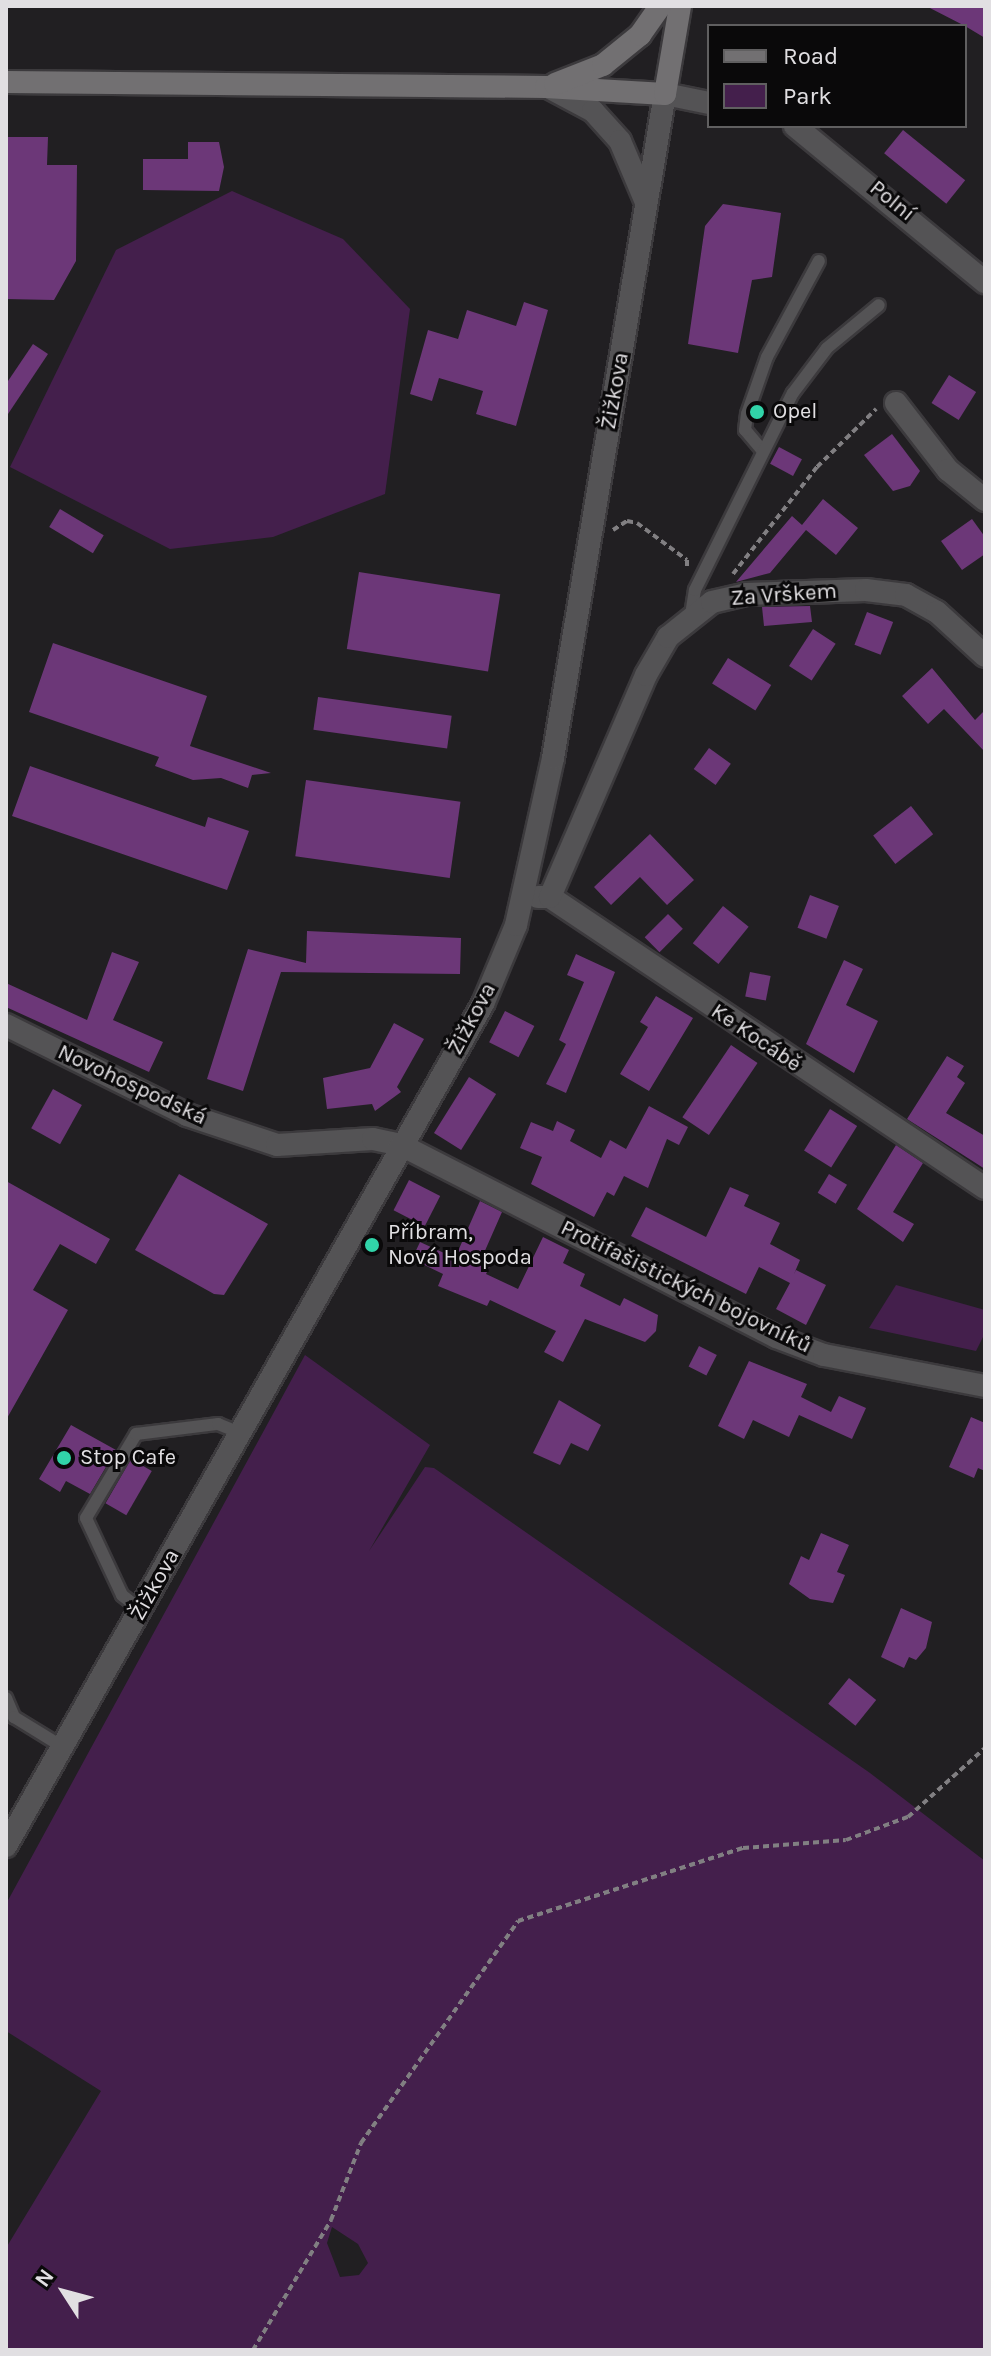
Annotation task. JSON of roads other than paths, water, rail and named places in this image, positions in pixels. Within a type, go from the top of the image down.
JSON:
[{"type":"main road","points":[[546,87],[603,65],[640,35],[660,6]]},
{"type":"main road","points":[[6,82],[546,87],[665,94],[680,6]]},
{"type":"street","points":[[546,87],[593,111],[620,141],[647,205]]},
{"type":"street","points":[[665,94],[707,103]]},
{"type":"street","name":"Žižkova","points":[[6,1846],[483,1004],[525,898],[588,553],[665,94]]},
{"type":"street","name":"Polní","points":[[797,128],[985,282]]},
{"type":"street","points":[[896,403],[948,470],[985,500]]},
{"type":"street","name":"Za Vrškem","points":[[550,897],[646,675],[668,637],[691,615],[704,596],[866,590],[906,595],[937,612],[985,656]]},
{"type":"street","points":[[525,898],[550,897]]},
{"type":"street","name":"Ke Kocábě","points":[[550,897],[985,1188]]},
{"type":"street","name":"Novohospodská","points":[[6,1025],[187,1115],[277,1145],[373,1139],[401,1145]]},
{"type":"street","name":"Protifašistických bojovníků","points":[[401,1145],[776,1337],[824,1355],[985,1386]]},
{"type":"lane","points":[[762,450],[745,430],[747,414],[767,357],[819,261]]},
{"type":"lane","points":[[704,596],[762,450],[793,393],[827,348],[879,305]]},
{"type":"lane","points":[[141,1610],[122,1595],[86,1518],[136,1434],[218,1424],[240,1433]]},
{"type":"lane","points":[[6,1698],[14,1717],[63,1747]]},
{"type":"place","name":"Opel","points":[[757,412]]},
{"type":"place","name":"Příbram, Nová Hospoda","points":[[372,1245]]},
{"type":"place","name":"Stop Cafe","points":[[64,1458]]}]
